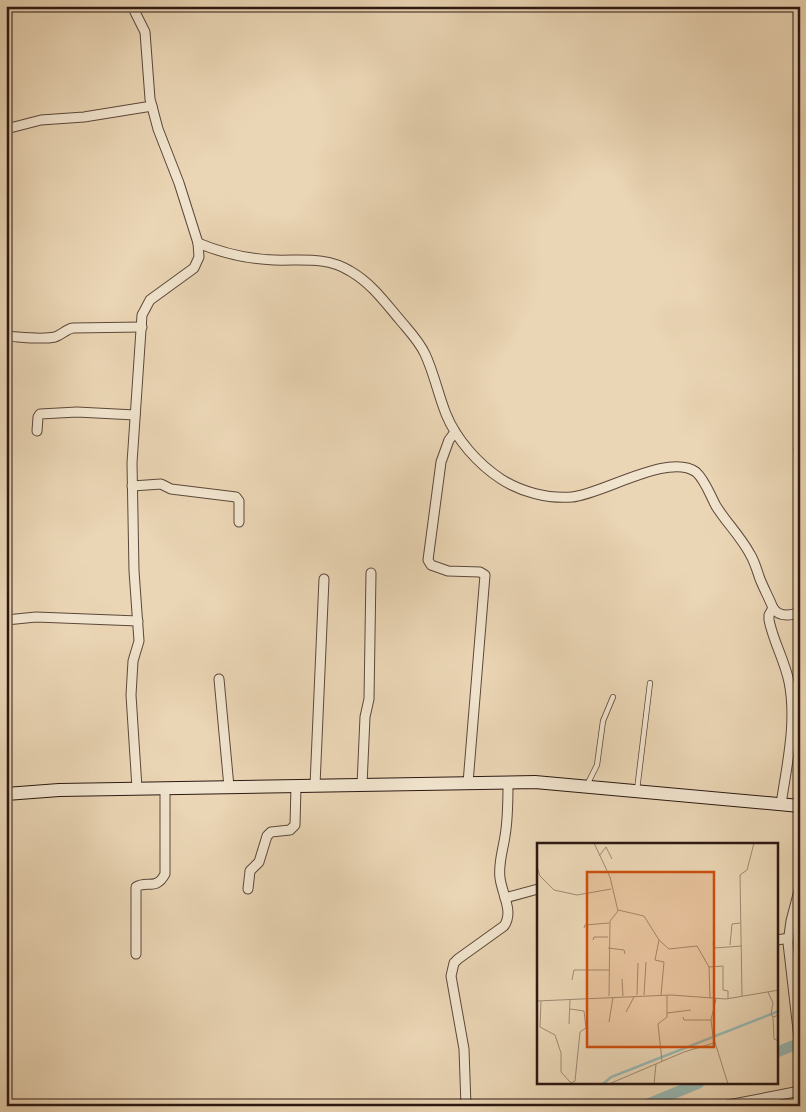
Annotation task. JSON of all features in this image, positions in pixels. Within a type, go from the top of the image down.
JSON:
[{"type":"main road","points":[[6,794],[59,790],[137,788],[535,782],[800,806]]},
{"type":"street","points":[[132,6],[146,32],[148,77],[152,106],[160,135],[179,183],[198,243],[199,255],[194,268],[150,300],[143,310],[132,486],[134,571],[139,641],[133,661],[131,695],[137,788]]},
{"type":"street","points":[[6,129],[41,120],[84,117],[152,106]]},
{"type":"street","points":[[198,243],[229,254],[248,258],[326,261],[338,264],[364,280],[381,296],[418,341],[430,365],[446,415],[456,432],[482,464],[517,488],[553,497],[572,497],[588,494],[661,468],[688,468],[696,472],[723,516],[751,556],[772,611],[770,624],[789,681],[792,702],[790,743],[781,804]]},
{"type":"street","points":[[6,336],[49,338],[58,336],[73,328],[142,327]]},
{"type":"street","points":[[37,431],[40,414],[78,412],[135,415]]},
{"type":"street","points":[[456,432],[449,440],[441,462],[428,560],[430,565],[441,569],[480,572],[485,575],[468,783]]},
{"type":"street","points":[[132,486],[161,484],[171,489],[233,496],[239,502],[238,522]]},
{"type":"street","points":[[362,785],[365,717],[369,699],[371,573]]},
{"type":"street","points":[[315,786],[324,579]]},
{"type":"street","points":[[772,611],[789,615],[800,612]]},
{"type":"street","points":[[6,620],[36,617],[138,621]]},
{"type":"street","points":[[219,679],[229,787]]},
{"type":"street","points":[[466,1106],[464,1049],[453,991],[451,969],[458,959],[504,926],[508,921],[509,916],[500,868],[507,822],[508,783]]},
{"type":"street","points":[[248,889],[250,871],[261,858],[267,836],[271,832],[290,830],[295,825],[296,786]]},
{"type":"street","points":[[136,954],[136,887],[140,884],[156,884],[160,882],[164,874],[165,788]]},
{"type":"street","points":[[800,888],[789,938],[800,1046]]},
{"type":"street","points":[[505,898],[537,889]]},
{"type":"street","points":[[778,940],[789,938]]},
{"type":"street","points":[[723,1106],[800,1091]]},
{"type":"lane","points":[[637,791],[650,683]]},
{"type":"lane","points":[[587,787],[597,765],[603,721],[613,697]]},
{"type":"waterway","points":[[778,1052],[800,1043]]},
{"type":"waterway","points":[[643,1106],[697,1084]]}]
